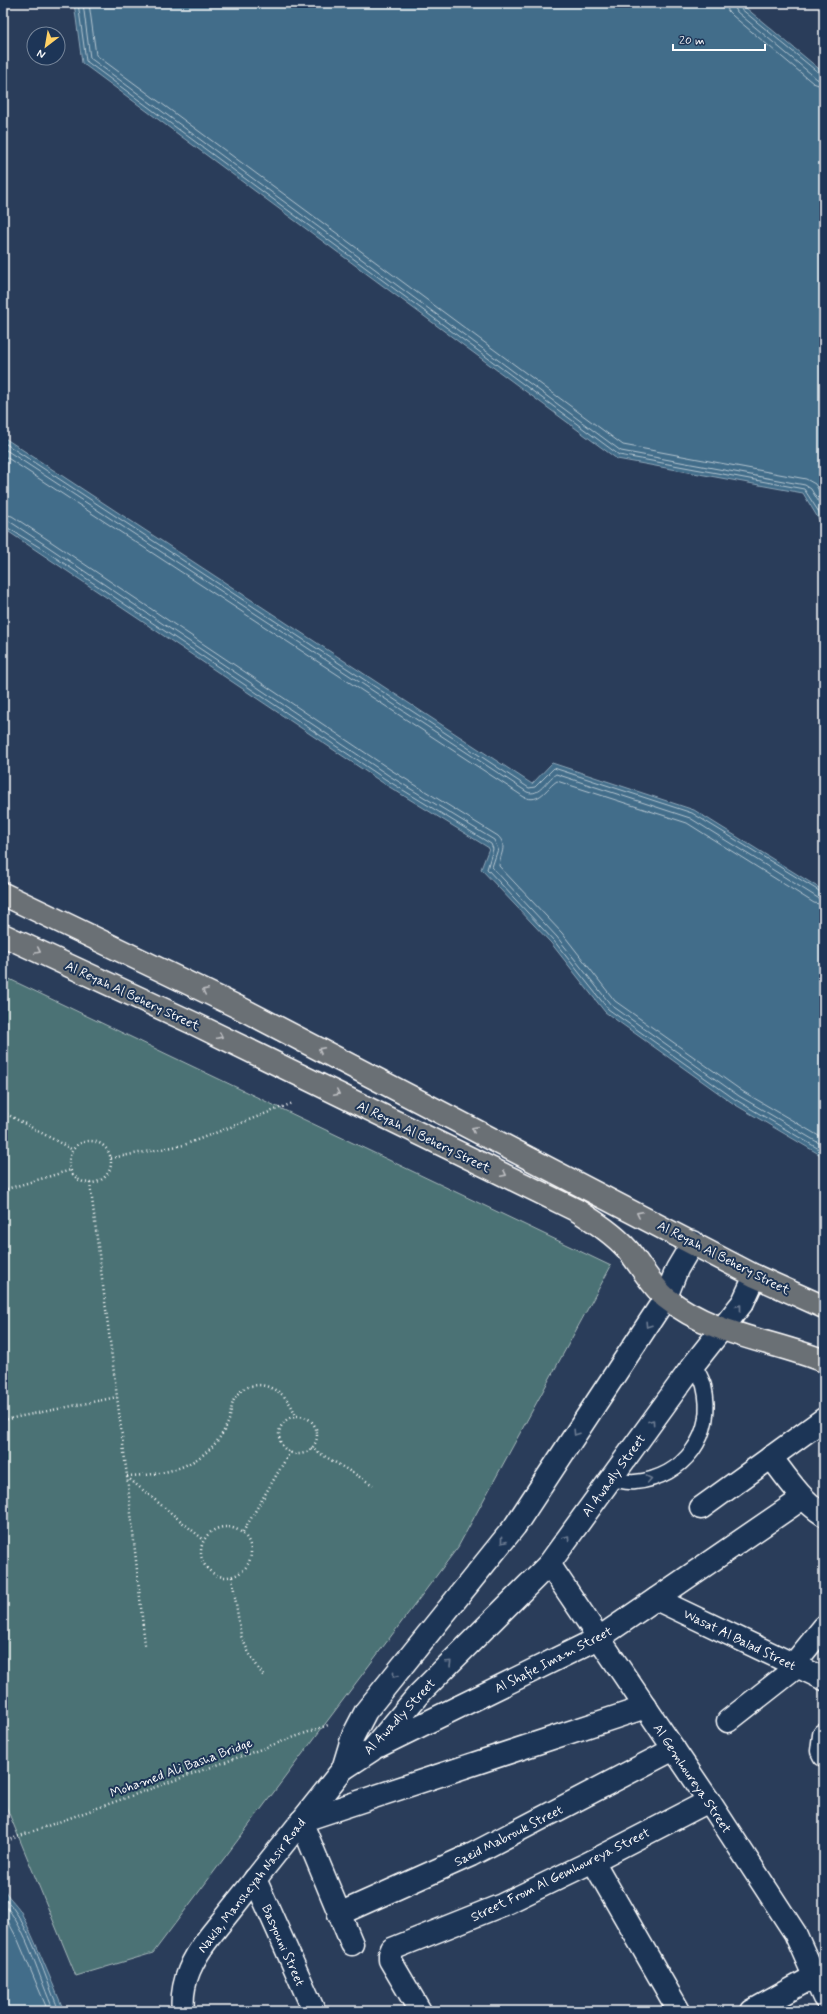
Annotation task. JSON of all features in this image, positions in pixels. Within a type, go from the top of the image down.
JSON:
[{"type":"main road","name":"Al Reyah Al Behery Street","points":[[3,894],[244,1010],[693,1242],[755,1276],[824,1307]]},
{"type":"main road","name":"Al Reyah Al Behery Street","points":[[3,935],[195,1024],[583,1214],[600,1225],[627,1250],[666,1297],[720,1329],[800,1352],[824,1361]]},
{"type":"street","name":"Al Awadly Street","points":[[343,1769],[352,1736],[366,1712],[515,1526],[666,1297],[677,1268],[693,1242]]},
{"type":"street","name":"Al Awadly Street","points":[[343,1769],[372,1750],[418,1695],[549,1564],[694,1364],[720,1329],[743,1302],[755,1276]]},
{"type":"street","points":[[701,1508],[824,1419]]},
{"type":"street","points":[[771,1457],[803,1498],[813,1508],[824,1515]]},
{"type":"street","name":"Al Shafie Imam Street","points":[[372,1750],[599,1638],[803,1498]]},
{"type":"street","name":"Al Gemhoureya Street","points":[[549,1564],[709,1801],[795,1933],[824,1998]]},
{"type":"street","name":"Wasat Al Balad Street","points":[[656,1599],[824,1679]]},
{"type":"street","points":[[728,1721],[796,1666],[824,1627]]},
{"type":"street","points":[[352,1944],[301,1821],[646,1707]]},
{"type":"street","points":[[824,1735],[822,1751],[824,1755]]},
{"type":"street","name":"Saeid Mabrouk Street","points":[[339,1914],[471,1855],[674,1749]]},
{"type":"street","name":"Nakla, Mansheyah Nasir Road","points":[[183,2011],[182,2001],[186,1977],[195,1955],[343,1769]]},
{"type":"street","name":"Street From Al Gemhoureya Street","points":[[420,2011],[390,1960],[390,1954],[395,1948],[502,1905],[593,1862],[709,1801]]},
{"type":"street","points":[[593,1862],[679,2010]]},
{"type":"street","name":"Basyouni Street","points":[[255,1879],[314,2011]]},
{"type":"street","points":[[752,2011],[815,1976]]},
{"type":"lane","points":[[610,1479],[633,1482],[656,1478],[677,1467],[693,1451],[704,1430],[707,1408],[704,1385],[694,1364]]},
{"type":"path","points":[[111,1158],[184,1145],[329,1089]]},
{"type":"path","points":[[3,1112],[73,1150]]},
{"type":"path","points":[[84,1142],[98,1142],[104,1146],[111,1158],[109,1172],[97,1182],[90,1183],[82,1181],[71,1170],[69,1163],[73,1150],[84,1142]]},
{"type":"path","points":[[3,1190],[71,1170]]},
{"type":"path","points":[[90,1183],[127,1476],[145,1645]]},
{"type":"path","points":[[127,1476],[167,1473],[187,1466],[205,1454],[220,1438],[229,1420],[233,1401],[241,1391],[253,1385],[267,1386],[280,1392],[290,1402],[296,1416]]},
{"type":"path","points":[[3,1420],[117,1397]]},
{"type":"path","points":[[296,1416],[311,1420],[316,1427],[317,1434],[316,1442],[312,1448],[305,1453],[297,1454],[290,1452],[283,1447],[279,1440],[279,1431],[282,1424],[288,1418],[296,1416]]},
{"type":"path","points":[[312,1448],[373,1485]]},
{"type":"path","points":[[243,1532],[290,1452]]},
{"type":"path","points":[[127,1476],[204,1540]]},
{"type":"path","points":[[225,1526],[235,1528],[243,1532],[249,1539],[252,1548],[248,1567],[232,1577],[222,1577],[213,1574],[206,1567],[202,1559],[201,1549],[209,1532],[225,1526]]},
{"type":"path","points":[[232,1577],[241,1636],[249,1653],[264,1677]]},
{"type":"path","name":"Mohamed Ali Basha Bridge","points":[[3,1842],[366,1712]]},
{"type":"green space","points":[[3,976],[611,1266],[458,1547],[153,1953],[76,1976],[3,1799]]},
{"type":"water","points":[[74,3],[740,3],[824,73],[824,528],[803,493],[617,459],[82,63]]},
{"type":"water","points":[[3,437],[532,784],[552,763],[694,810],[824,891],[824,1157],[734,1104],[605,1012],[551,943],[481,869],[489,848],[383,783],[3,528]]},
{"type":"water","points":[[3,1887],[21,1912],[62,2006],[68,2011],[7,2011],[3,2001]]}]
